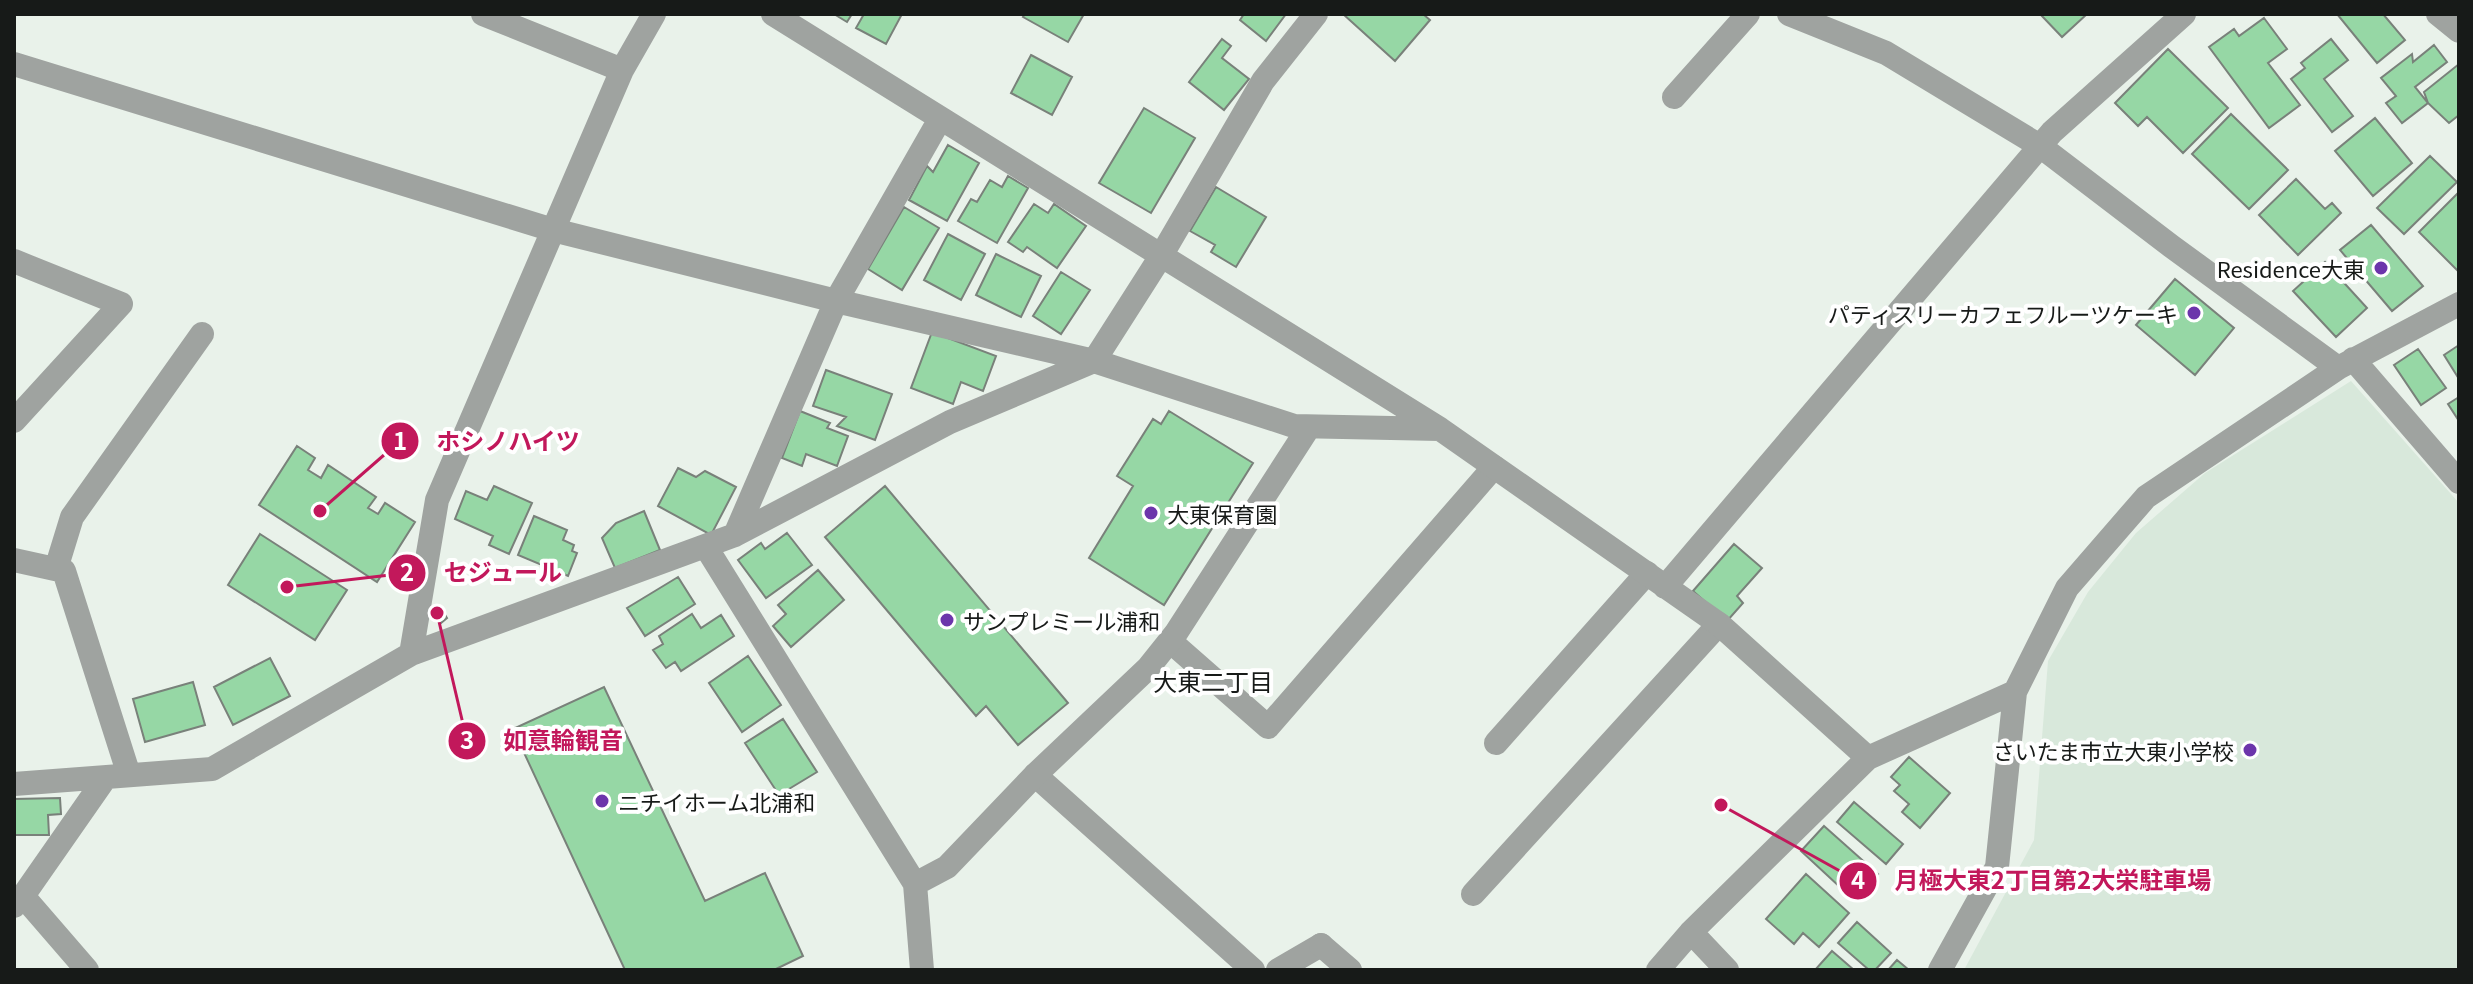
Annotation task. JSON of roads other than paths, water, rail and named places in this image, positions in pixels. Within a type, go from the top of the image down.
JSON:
[{"type":"street","points":[[483,14],[622,70]]},
{"type":"street","points":[[411,654],[437,500],[622,70],[654,14]]},
{"type":"street","points":[[773,14],[1440,429],[1719,624],[1868,758]]},
{"type":"street","points":[[14,784],[212,769],[411,654],[735,535],[950,422],[1094,361],[1161,256],[1263,81],[1316,14]]},
{"type":"street","points":[[1674,97],[1748,14]]},
{"type":"street","points":[[1789,14],[1886,53],[2040,146],[2171,246],[2346,364],[2459,482]]},
{"type":"street","points":[[1496,743],[1656,580],[2052,132],[2184,14]]},
{"type":"street","points":[[2438,14],[2459,31]]},
{"type":"street","points":[[14,64],[553,230],[836,301],[1094,361],[1294,426],[1440,429]]},
{"type":"street","points":[[735,535],[836,301],[940,119]]},
{"type":"street","points":[[14,261],[121,304],[14,421]]},
{"type":"street","points":[[1940,970],[1997,867],[2015,692],[2067,588],[2146,497],[2346,364],[2459,304]]},
{"type":"street","points":[[56,569],[72,517],[202,334]]},
{"type":"street","points":[[915,884],[947,867],[1035,775],[1148,668],[1170,641],[1309,427]]},
{"type":"street","points":[[1170,641],[1268,727],[1494,467]]},
{"type":"street","points":[[706,547],[915,884],[922,970]]},
{"type":"street","points":[[14,560],[64,571],[118,776]]},
{"type":"street","points":[[1473,894],[1719,624]]},
{"type":"street","points":[[1658,970],[1691,932],[1868,758],[2015,692]]},
{"type":"street","points":[[1035,775],[1253,970]]},
{"type":"street","points":[[87,970],[19,901],[118,776]]},
{"type":"street","points":[[1691,932],[1727,970]]},
{"type":"street","points":[[1278,970],[1321,945],[1350,970]]},
{"type":"place","name":"Residence大東","points":[[2381,268]]},
{"type":"place","name":"パティスリーカフェフルーツケーキ","points":[[2194,313]]},
{"type":"place","name":"ホシノハイツ","points":[[320,511]]},
{"type":"place","name":"大東保育園","points":[[1151,513]]},
{"type":"place","name":"セジュール","points":[[287,587]]},
{"type":"place","name":"如意輪観音","points":[[437,613]]},
{"type":"place","name":"サンプレミール浦和","points":[[947,620]]},
{"type":"place","name":"さいたま市立大東小学校","points":[[2250,750]]},
{"type":"place","name":"ニチイホーム北浦和","points":[[602,801]]},
{"type":"place","name":"月極大東2丁目第2大栄駐車場","points":[[1721,805]]},
{"type":"district","name":"大東二丁目","points":[[1213,680]]}]
